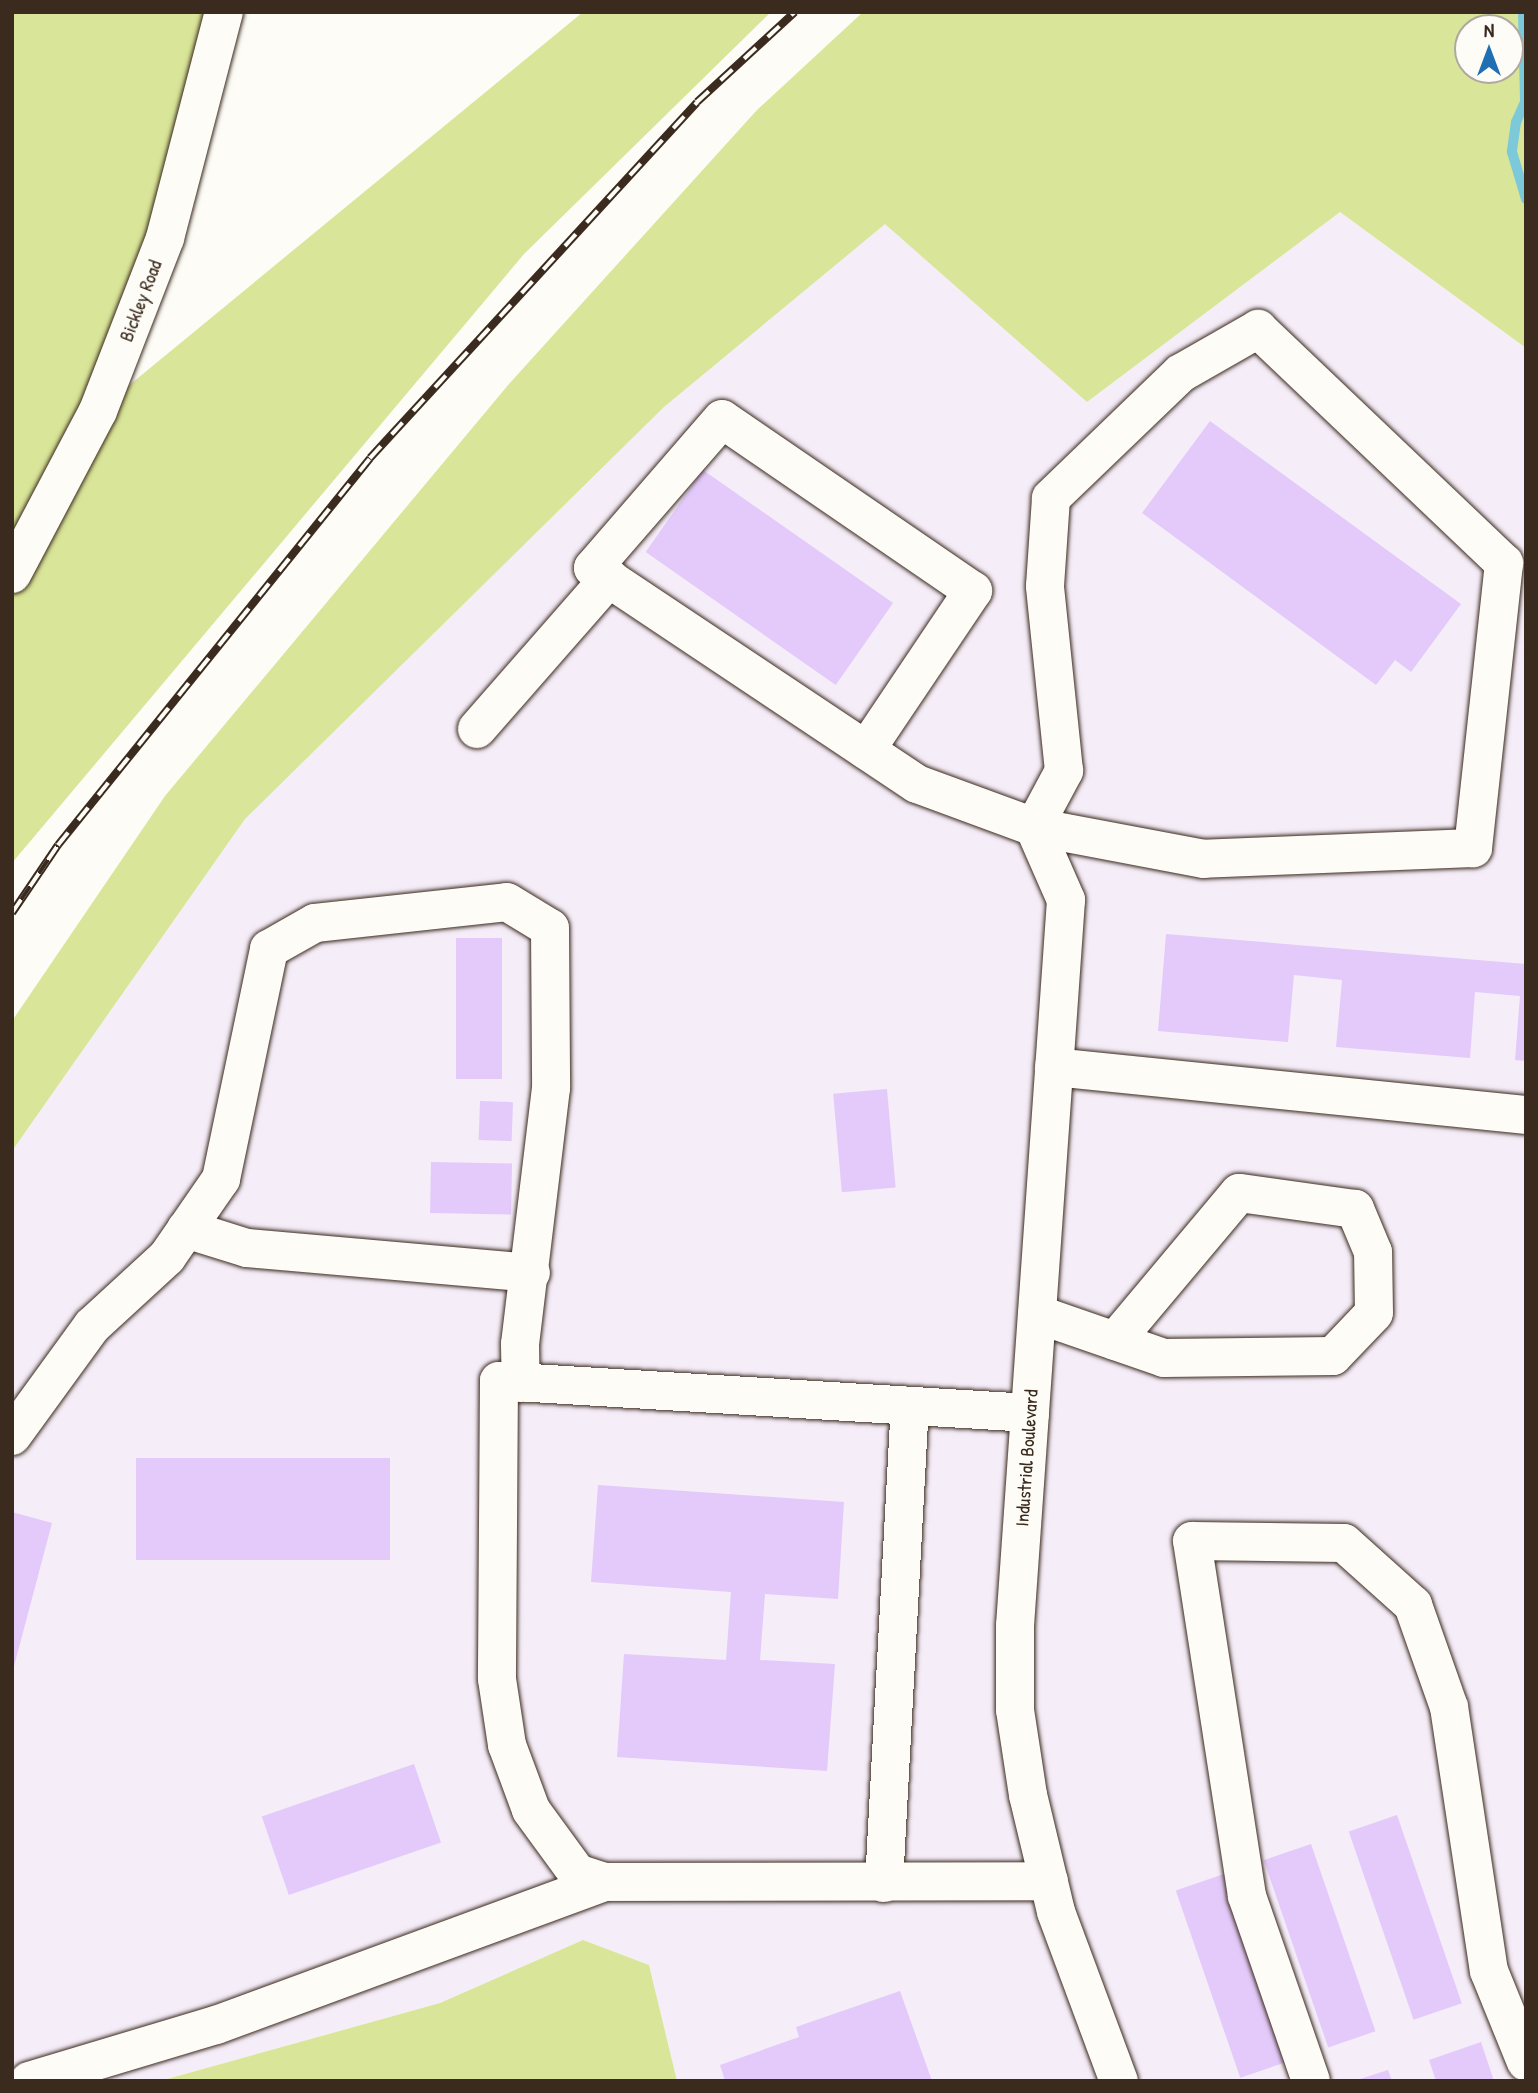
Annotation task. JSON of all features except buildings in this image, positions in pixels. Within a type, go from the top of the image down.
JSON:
[{"type":"street","name":"Bickley Road","points":[[12,573],[98,411],[165,239],[224,12]]},
{"type":"street","points":[[866,750],[973,591],[722,419],[593,568],[609,578],[866,750],[917,784],[1034,827],[1203,859],[1473,848],[1504,563],[1258,329],[1181,373],[1051,498],[1045,586],[1064,771],[1034,827]]},
{"type":"street","points":[[477,729],[609,578]]},
{"type":"street","name":"Industrial Boulevard","points":[[1034,827],[1066,900],[1015,1625],[1015,1710],[1056,1912],[1119,2081]]},
{"type":"street","points":[[12,1436],[92,1326],[167,1257],[222,1179],[269,949],[315,923],[507,902],[550,928],[551,1088],[531,1273],[520,1344],[522,1383]]},
{"type":"street","points":[[1054,1067],[1526,1115]]},
{"type":"street","points":[[1037,1314],[1164,1358],[1333,1356],[1374,1313],[1373,1252],[1355,1209],[1239,1193],[1115,1341]]},
{"type":"street","points":[[186,1229],[247,1248],[531,1273]]},
{"type":"street","points":[[1030,1413],[499,1381],[497,1679],[507,1745],[531,1810],[556,1850],[577,1872],[605,1882],[884,1884],[1049,1881]]},
{"type":"street","points":[[884,1884],[910,1406]]},
{"type":"street","points":[[1311,2081],[1247,1896],[1192,1541],[1344,1543],[1413,1605],[1448,1707],[1489,1970],[1526,2062]]},
{"type":"street","points":[[29,2081],[216,2025],[605,1882]]},
{"type":"shaded area","points":[[1340,212],[1526,348],[1526,2081],[677,2081],[649,1965],[583,1940],[440,2003],[160,2081],[12,2081],[12,1151],[245,819],[664,407],[885,223],[1087,402]]},
{"type":"green space","points":[[12,12],[224,12],[99,410],[583,12],[771,12],[524,254],[12,863]]},
{"type":"green space","points":[[863,12],[1526,12],[1526,348],[1340,212],[1087,402],[885,224],[664,407],[245,819],[12,1151],[12,1021],[165,796],[509,384],[757,110]]},
{"type":"green space","points":[[583,1940],[649,1965],[677,2081],[160,2081],[440,2003]]},
{"type":"waterway","points":[[1523,12],[1525,102],[1516,122],[1512,152],[1526,199]]},
{"type":"railway","points":[[12,913],[58,845],[370,458],[697,102],[795,12]]}]
